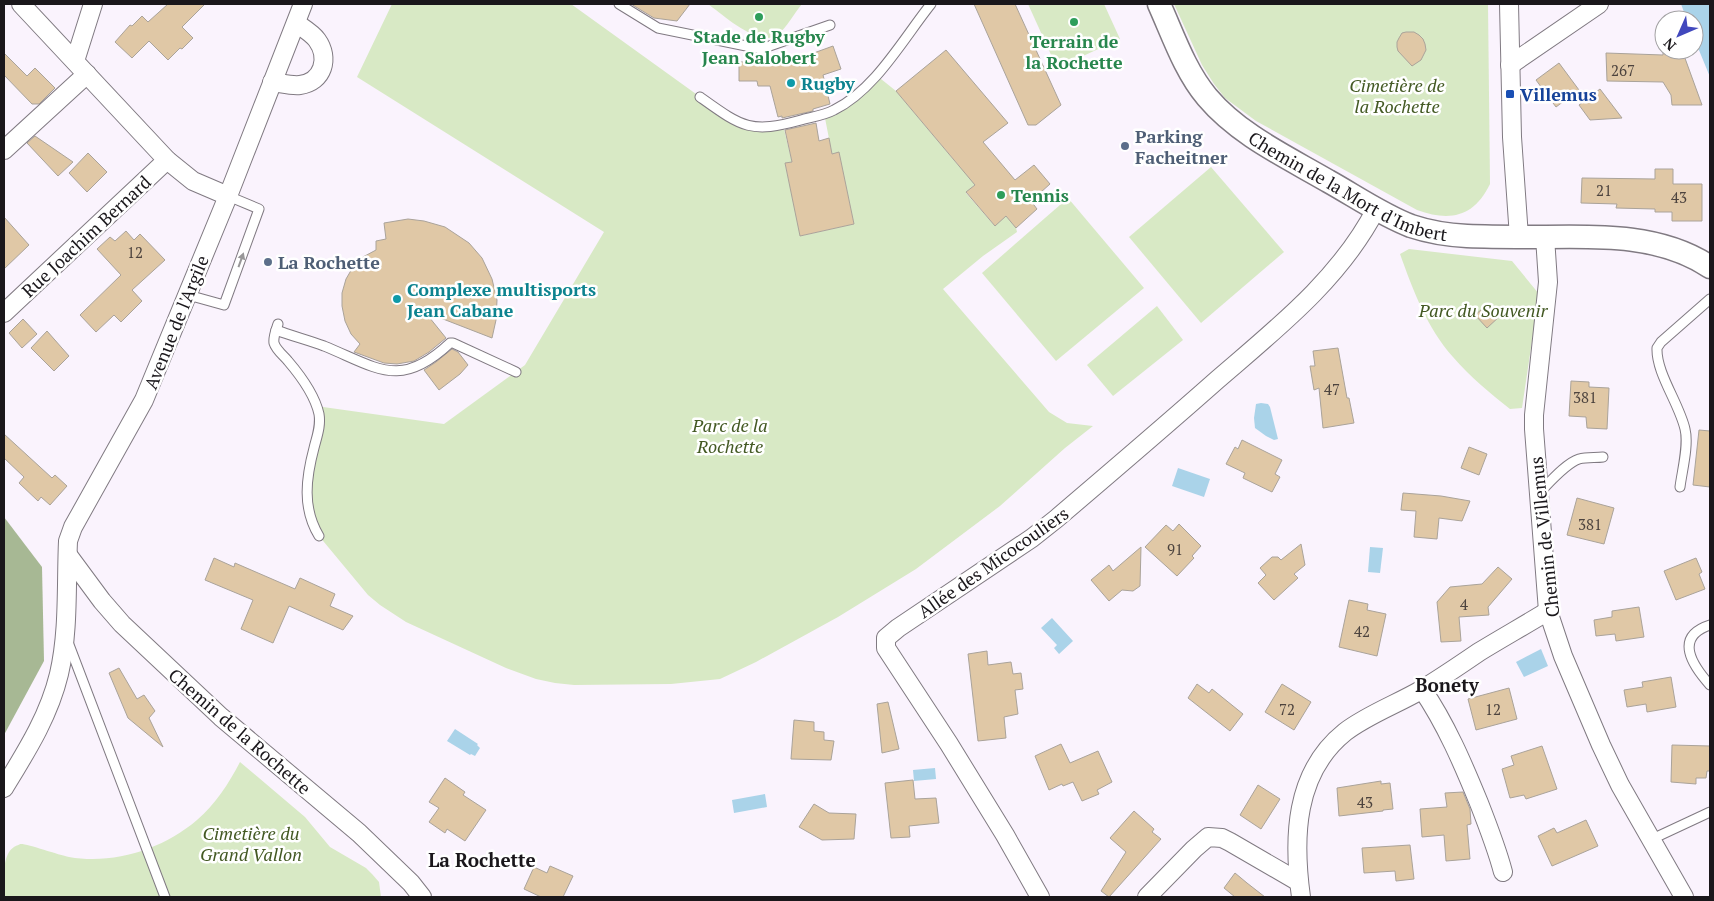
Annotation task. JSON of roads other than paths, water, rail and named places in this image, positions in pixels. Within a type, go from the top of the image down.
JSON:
[{"type":"street","points":[[21,4],[168,160],[193,181],[228,196]]},
{"type":"street","points":[[4,150],[81,67],[94,4]]},
{"type":"street","name":"Avenue de l'Argile","points":[[4,788],[31,743],[50,702],[59,674],[66,634],[68,541],[73,527],[144,400],[228,196],[303,4]]},
{"type":"street","name":"Chemin de la Mort d'Imbert","points":[[1159,4],[1188,68],[1206,96],[1235,123],[1254,137],[1376,208],[1410,225],[1439,234],[1466,236],[1580,236],[1612,238],[1659,245],[1693,257],[1710,267]]},
{"type":"street","points":[[1509,4],[1514,187],[1519,237]]},
{"type":"street","points":[[1510,66],[1599,4]]},
{"type":"street","points":[[272,82],[291,85],[306,83],[318,76],[322,70],[324,57],[322,48],[312,34],[296,23]]},
{"type":"street","name":"Rue Joachim Bernard","points":[[4,313],[168,160]]},
{"type":"street","name":"Allée des Micocouliers","points":[[1040,897],[1005,835],[954,752],[886,648],[886,638],[1032,538],[1260,342],[1325,282],[1371,219],[1376,208]]},
{"type":"street","name":"Chemin de Villemus","points":[[1545,237],[1548,282],[1534,415],[1548,612],[1563,656],[1620,785],[1684,897]]},
{"type":"street","name":"Chemin de la Rochette","points":[[68,555],[102,601],[122,624],[221,717],[359,833],[411,883],[422,897]]},
{"type":"street","points":[[1300,890],[1297,829],[1300,806],[1316,765],[1335,742],[1345,732],[1422,689],[1548,612]]},
{"type":"street","points":[[1422,689],[1468,777],[1503,872]]},
{"type":"street","points":[[1147,897],[1208,837],[1222,838],[1230,842],[1300,890]]},
{"type":"lane","points":[[619,4],[658,28],[761,48],[830,25]]},
{"type":"lane","points":[[700,97],[728,117],[745,125],[765,128],[833,111],[849,100],[876,75],[931,4]]},
{"type":"lane","points":[[188,295],[224,305],[260,209],[228,196]]},
{"type":"lane","points":[[1680,487],[1686,430],[1674,397],[1659,365],[1657,348],[1661,342],[1710,299]]},
{"type":"lane","points":[[319,536],[309,514],[306,494],[310,465],[319,430],[319,414],[314,401],[296,372],[276,346],[274,340],[277,327],[382,370],[409,370],[425,363],[450,343],[453,343],[516,372]]},
{"type":"lane","points":[[1539,493],[1575,461],[1603,457]]},
{"type":"lane","points":[[1710,625],[1695,634],[1689,647],[1693,664],[1710,685]]},
{"type":"lane","points":[[66,634],[166,897]]},
{"type":"lane","points":[[1650,840],[1710,812]]},
{"type":"water","points":[[1681,4],[1710,4],[1710,77],[1703,60],[1704,10],[1683,10]]},
{"type":"water","points":[[1256,404],[1268,404],[1270,407],[1278,439],[1274,440],[1255,428]]},
{"type":"water","points":[[1178,468],[1210,479],[1204,497],[1172,486]]},
{"type":"water","points":[[1370,547],[1383,548],[1380,573],[1368,572]]},
{"type":"water","points":[[1052,618],[1073,641],[1059,654],[1054,648],[1057,645],[1041,628]]},
{"type":"water","points":[[1541,649],[1548,666],[1524,677],[1516,662]]},
{"type":"water","points":[[455,729],[478,744],[480,748],[475,756],[447,741]]},
{"type":"water","points":[[935,768],[936,779],[914,781],[913,770]]},
{"type":"water","points":[[765,794],[767,807],[734,813],[732,800]]},
{"type":"place","name":"Stade de Rugby Jean Salobert","points":[[759,17]]},
{"type":"place","name":"Terrain de la Rochette","points":[[1074,22]]},
{"type":"place","name":"Rugby","points":[[791,83]]},
{"type":"place","name":"Villemus","points":[[1510,94]]},
{"type":"place","name":"Parking Facheitner","points":[[1125,146]]},
{"type":"place","name":"Tennis","points":[[1001,195]]},
{"type":"place","name":"La Rochette","points":[[268,262]]},
{"type":"place","name":"Complexe multisports Jean Cabane","points":[[397,299]]},
{"type":"district","name":"Bonety","points":[[1447,684]]},
{"type":"district","name":"La Rochette","points":[[482,859]]},
{"type":"park label","name":"Cimetière de la Rochette","points":[[1397,95]]},
{"type":"park label","name":"Parc du Souvenir","points":[[1483,310]]},
{"type":"park label","name":"Parc de la Rochette","points":[[730,435]]},
{"type":"park label","name":"Cimetière du Grand Vallon","points":[[251,843]]}]
